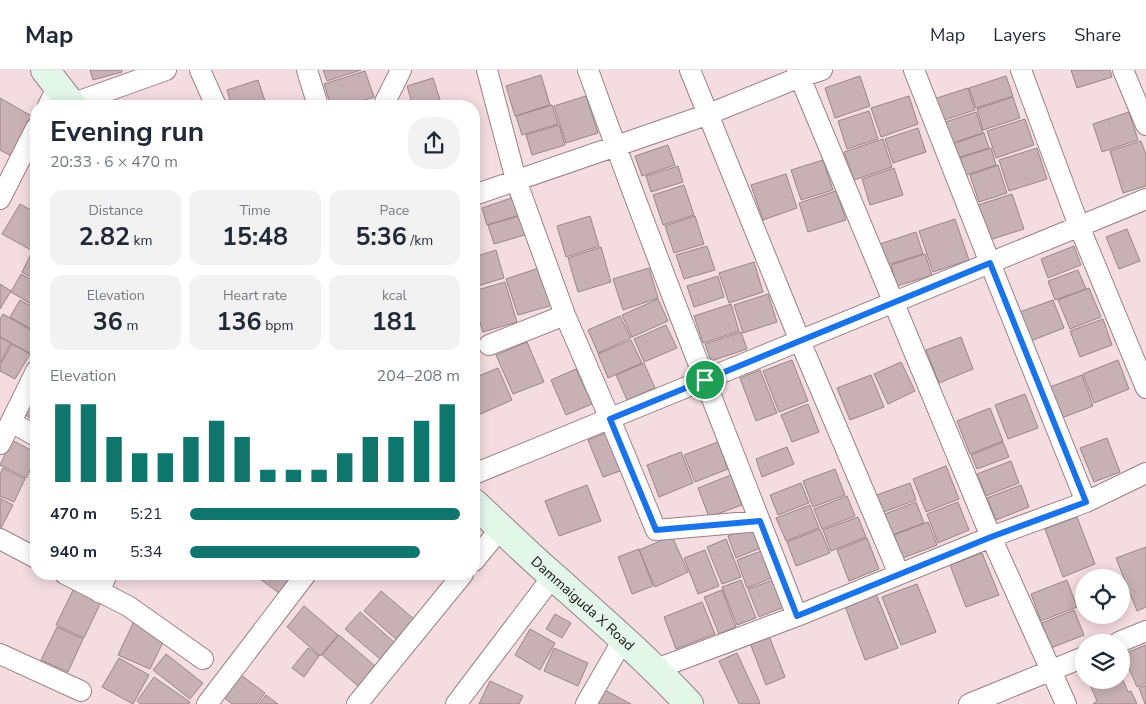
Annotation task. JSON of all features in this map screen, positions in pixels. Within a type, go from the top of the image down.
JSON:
[{"type":"street","points":[[59,95],[166,70]]},
{"type":"street","points":[[200,70],[213,100]]},
{"type":"street","points":[[307,70],[316,100]]},
{"type":"street","points":[[386,100],[401,70]]},
{"type":"street","points":[[487,70],[516,180],[564,315],[656,530],[760,521]]},
{"type":"street","points":[[588,70],[615,146],[797,616]]},
{"type":"street","points":[[690,70],[800,341],[899,574]]},
{"type":"street","points":[[480,193],[709,114],[799,74],[822,70]]},
{"type":"street","points":[[914,70],[1086,502]]},
{"type":"street","points":[[1020,70],[1079,226],[1146,388]]},
{"type":"street","points":[[1123,70],[1146,125]]},
{"type":"street","points":[[799,74],[991,537],[1066,704]]},
{"type":"street","points":[[0,199],[30,140]]},
{"type":"street","points":[[480,472],[1146,199]]},
{"type":"street","points":[[490,344],[564,315]]},
{"type":"street","points":[[0,444],[30,383]]},
{"type":"street","points":[[11,422],[30,433]]},
{"type":"street","points":[[656,669],[797,616],[991,537],[1086,502],[1146,474]]},
{"type":"street","name":"Dammaiguda X Road","points":[[480,509],[624,638],[689,704]]},
{"type":"street","points":[[480,554],[501,528]]},
{"type":"street","points":[[0,539],[30,555]]},
{"type":"street","points":[[456,704],[553,576]]},
{"type":"street","points":[[76,580],[128,606],[203,658]]},
{"type":"street","points":[[99,592],[104,580]]},
{"type":"street","points":[[207,704],[301,580]]},
{"type":"street","points":[[357,704],[458,580]]},
{"type":"street","points":[[1130,638],[1146,631]]},
{"type":"street","points":[[586,704],[624,638]]},
{"type":"street","points":[[0,654],[81,691]]},
{"type":"street","points":[[969,704],[1075,661]]},
{"type":"building","points":[[90,70],[122,70],[122,72],[93,80]]},
{"type":"building","points":[[323,70],[361,70],[327,81]]},
{"type":"building","points":[[1071,70],[1110,70],[1112,77],[1077,88]]},
{"type":"building","points":[[365,71],[374,97],[364,100],[329,100],[324,84]]},
{"type":"building","points":[[541,75],[550,105],[515,116],[506,86]]},
{"type":"building","points":[[860,76],[870,106],[835,118],[825,88]]},
{"type":"building","points":[[1006,76],[1013,96],[976,108],[969,88]]},
{"type":"building","points":[[433,78],[440,100],[411,100],[407,86]]},
{"type":"building","points":[[258,80],[265,100],[230,100],[227,90]]},
{"type":"building","points":[[968,88],[975,110],[941,121],[934,99]]},
{"type":"building","points":[[586,96],[598,133],[566,143],[554,106]]},
{"type":"building","points":[[909,96],[918,124],[881,137],[871,108]]},
{"type":"building","points":[[1013,97],[1020,118],[983,130],[977,109]]},
{"type":"building","points":[[0,98],[30,115],[30,127],[13,157],[0,150]]},
{"type":"building","points":[[552,105],[558,124],[522,135],[516,116]]},
{"type":"building","points":[[869,111],[878,139],[847,149],[838,121]]},
{"type":"building","points":[[976,112],[983,133],[949,144],[942,123]]},
{"type":"building","points":[[1129,112],[1138,140],[1102,152],[1093,124]]},
{"type":"building","points":[[1025,119],[1034,145],[996,158],[987,131]]},
{"type":"building","points":[[559,125],[565,145],[532,155],[526,135]]},
{"type":"building","points":[[918,128],[926,152],[893,163],[885,139]]},
{"type":"building","points":[[984,133],[989,148],[957,158],[953,144]]},
{"type":"building","points":[[883,139],[892,167],[854,180],[844,152]]},
{"type":"building","points":[[1141,141],[1146,155],[1146,186],[1123,193],[1110,151]]},
{"type":"building","points":[[668,145],[675,165],[642,176],[635,156]]},
{"type":"building","points":[[991,148],[996,165],[963,176],[957,159]]},
{"type":"building","points":[[1037,148],[1047,179],[1009,191],[999,160]]},
{"type":"building","points":[[823,160],[833,190],[801,200],[791,170]]},
{"type":"building","points":[[998,165],[1007,193],[979,202],[970,175]]},
{"type":"building","points":[[678,166],[683,182],[651,192],[646,176]]},
{"type":"building","points":[[894,168],[903,195],[870,205],[862,179]]},
{"type":"building","points":[[786,174],[797,208],[763,220],[751,185]]},
{"type":"building","points":[[684,185],[694,215],[663,225],[653,195]]},
{"type":"building","points":[[836,191],[846,220],[808,232],[799,203]]},
{"type":"building","points":[[1012,194],[1024,229],[989,240],[978,205]]},
{"type":"building","points":[[514,197],[520,215],[487,225],[482,208]]},
{"type":"building","points":[[20,204],[30,210],[30,249],[2,234]]},
{"type":"building","points":[[522,215],[528,234],[494,244],[488,225]]},
{"type":"building","points":[[590,216],[599,246],[566,257],[557,226]]},
{"type":"building","points":[[695,216],[704,244],[674,253],[665,226]]},
{"type":"building","points":[[955,219],[969,260],[933,272],[919,231]]},
{"type":"building","points":[[1127,229],[1140,261],[1119,269],[1106,237]]},
{"type":"building","points":[[916,232],[923,254],[887,265],[880,244]]},
{"type":"building","points":[[707,246],[715,270],[684,279],[676,255]]},
{"type":"building","points":[[1074,246],[1081,265],[1048,278],[1041,259]]},
{"type":"building","points":[[601,247],[611,282],[578,292],[568,258]]},
{"type":"building","points":[[496,250],[504,278],[480,285],[480,255]]},
{"type":"building","points":[[925,254],[932,275],[897,286],[891,265]]},
{"type":"building","points":[[30,256],[30,277],[22,272]]},
{"type":"building","points":[[754,262],[763,292],[729,303],[719,273]]},
{"type":"building","points":[[542,267],[553,305],[518,315],[506,279]]},
{"type":"building","points":[[649,268],[658,298],[623,310],[613,279]]},
{"type":"building","points":[[1078,270],[1086,289],[1055,300],[1048,281]]},
{"type":"building","points":[[21,274],[30,279],[30,303],[11,292]]},
{"type":"building","points":[[718,276],[724,297],[694,307],[687,286]]},
{"type":"building","points":[[505,282],[517,322],[483,332],[480,323],[480,289]]},
{"type":"building","points":[[0,284],[11,291],[0,309]]},
{"type":"building","points":[[1089,288],[1101,317],[1070,329],[1058,300]]},
{"type":"building","points":[[768,294],[777,322],[743,333],[734,305]]},
{"type":"building","points":[[658,299],[668,321],[632,337],[622,315]]},
{"type":"building","points":[[20,300],[30,306],[30,329],[10,317]]},
{"type":"building","points":[[1053,300],[1064,328],[1028,342],[1017,313]]},
{"type":"building","points":[[731,304],[739,331],[703,343],[694,316]]},
{"type":"building","points":[[3,314],[30,330],[29,353],[0,337],[0,319]]},
{"type":"building","points":[[620,316],[631,338],[598,353],[588,330]]},
{"type":"building","points":[[1103,319],[1112,345],[1080,357],[1070,331]]},
{"type":"building","points":[[666,325],[677,348],[644,362],[634,339]]},
{"type":"building","points":[[741,332],[747,349],[711,361],[705,344]]},
{"type":"building","points":[[0,337],[11,343],[0,363]]},
{"type":"building","points":[[961,337],[973,369],[939,383],[926,350]]},
{"type":"building","points":[[631,340],[642,363],[608,378],[598,354]]},
{"type":"building","points":[[527,342],[544,382],[513,394],[496,355]]},
{"type":"building","points":[[12,344],[30,354],[15,379],[0,371],[0,365]]},
{"type":"building","points":[[792,360],[808,401],[779,412],[763,371]]},
{"type":"building","points":[[1118,360],[1129,389],[1094,403],[1083,374]]},
{"type":"building","points":[[901,362],[915,391],[888,404],[874,374]]},
{"type":"building","points":[[644,363],[655,388],[627,400],[616,375]]},
{"type":"building","points":[[498,368],[512,400],[480,414],[480,376]]},
{"type":"building","points":[[576,369],[592,404],[566,415],[551,380]]},
{"type":"building","points":[[760,370],[777,413],[756,421],[740,378]]},
{"type":"building","points":[[871,375],[884,407],[850,420],[837,388]]},
{"type":"building","points":[[1082,375],[1093,406],[1059,419],[1047,388]]},
{"type":"building","points":[[1025,394],[1038,428],[1008,439],[995,405]]},
{"type":"building","points":[[30,399],[30,418],[22,413]]},
{"type":"building","points":[[808,404],[819,432],[792,442],[781,415]]},
{"type":"building","points":[[990,408],[1003,441],[970,454],[957,421]]},
{"type":"building","points":[[608,432],[623,470],[603,477],[588,440]]},
{"type":"building","points":[[1107,438],[1120,472],[1094,482],[1080,448]]},
{"type":"building","points":[[12,440],[30,450],[30,470],[26,478],[0,465]]},
{"type":"building","points":[[718,442],[728,469],[695,482],[684,455]]},
{"type":"building","points":[[1003,442],[1009,457],[977,469],[971,455]]},
{"type":"building","points":[[787,447],[794,464],[762,477],[756,459]]},
{"type":"building","points":[[681,452],[693,483],[659,497],[647,465]]},
{"type":"building","points":[[1011,461],[1019,483],[986,496],[977,474]]},
{"type":"building","points":[[946,466],[959,499],[926,512],[913,479]]},
{"type":"building","points":[[3,468],[25,479],[14,502],[0,496],[0,474]]},
{"type":"building","points":[[835,469],[845,495],[813,507],[803,481]]},
{"type":"building","points":[[731,475],[742,505],[709,517],[698,488]]},
{"type":"building","points":[[801,483],[809,503],[778,515],[770,495]]},
{"type":"building","points":[[910,483],[916,500],[881,513],[874,496]]},
{"type":"building","points":[[587,485],[601,521],[559,536],[545,501]]},
{"type":"building","points":[[1021,485],[1029,507],[996,520],[987,498]]},
{"type":"building","points":[[847,496],[855,516],[822,529],[814,509]]},
{"type":"building","points":[[0,498],[13,505],[1,528],[0,528]]},
{"type":"building","points":[[916,502],[924,523],[892,535],[885,514]]},
{"type":"building","points":[[958,502],[969,530],[938,543],[927,514]]},
{"type":"building","points":[[810,505],[819,528],[786,541],[776,518]]},
{"type":"building","points":[[858,517],[866,537],[831,551],[823,530]]},
{"type":"building","points":[[1077,517],[1095,564],[1083,569],[1075,569],[1075,572],[1063,577],[1045,529]]},
{"type":"building","points":[[928,522],[937,545],[903,558],[894,535]]},
{"type":"building","points":[[754,526],[763,547],[736,558],[728,536]]},
{"type":"building","points":[[820,529],[830,553],[796,566],[787,542]]},
{"type":"building","points":[[672,536],[688,572],[655,587],[639,550]]},
{"type":"building","points":[[867,538],[879,569],[849,581],[837,550]]},
{"type":"building","points":[[726,539],[741,577],[722,584],[707,547]]},
{"type":"building","points":[[1146,547],[1146,607],[1137,611],[1130,593],[1130,569],[1120,569],[1116,558]]},
{"type":"building","points":[[639,549],[653,586],[632,594],[618,557]]},
{"type":"building","points":[[705,550],[719,586],[698,594],[684,558]]},
{"type":"building","points":[[764,550],[774,577],[747,588],[737,560]]},
{"type":"building","points":[[982,553],[999,595],[966,607],[950,565]]},
{"type":"building","points":[[261,580],[288,580],[279,593]]},
{"type":"building","points":[[741,580],[756,618],[737,625],[722,587]]},
{"type":"building","points":[[773,580],[784,607],[759,617],[748,589]]},
{"type":"building","points":[[1067,580],[1075,602],[1075,608],[1041,621],[1031,594]]},
{"type":"building","points":[[917,584],[936,632],[901,645],[882,597]]},
{"type":"building","points":[[74,588],[101,602],[84,638],[56,625]]},
{"type":"building","points":[[722,590],[736,627],[719,634],[704,597]]},
{"type":"building","points":[[381,591],[414,619],[396,639],[364,611]]},
{"type":"building","points":[[876,594],[898,648],[865,660],[845,606]]},
{"type":"building","points":[[702,602],[715,634],[676,649],[664,617]]},
{"type":"building","points":[[304,606],[338,635],[320,656],[287,627]]},
{"type":"building","points":[[1074,610],[1075,624],[1080,624],[1084,634],[1075,634],[1075,639],[1051,648],[1042,623]]},
{"type":"building","points":[[360,612],[395,643],[380,659],[345,629]]},
{"type":"building","points":[[555,614],[571,623],[562,638],[546,629]]},
{"type":"building","points":[[135,619],[167,634],[150,669],[118,655]]},
{"type":"building","points":[[57,627],[83,639],[68,672],[41,660]]},
{"type":"building","points":[[530,629],[555,643],[540,670],[515,655]]},
{"type":"building","points":[[339,635],[375,666],[358,686],[322,655]]},
{"type":"building","points":[[769,636],[785,677],[766,685],[750,643]]},
{"type":"building","points":[[1146,645],[1146,683],[1137,687],[1130,670],[1130,651]]},
{"type":"building","points":[[308,648],[319,656],[304,677],[292,668]]},
{"type":"building","points":[[554,648],[588,663],[578,686],[544,671]]},
{"type":"building","points":[[737,653],[760,703],[758,704],[739,704],[719,661]]},
{"type":"building","points":[[166,654],[203,683],[190,699],[153,670]]},
{"type":"building","points":[[119,658],[149,675],[133,704],[102,687]]},
{"type":"building","points":[[241,675],[265,693],[257,704],[232,704],[223,697]]},
{"type":"building","points":[[154,677],[190,702],[189,704],[141,704],[137,701]]},
{"type":"building","points":[[490,681],[523,696],[519,704],[479,704]]},
{"type":"building","points":[[1146,685],[1146,704],[1145,704],[1139,688]]},
{"type":"building","points":[[601,688],[631,704],[592,704]]},
{"type":"building","points":[[1092,689],[1127,689],[1128,692],[1131,691],[1137,704],[1093,704],[1097,701]]},
{"type":"building","points":[[266,695],[278,704],[259,704]]},
{"type":"route","points":[[990,263],[1086,502],[991,537],[797,616],[760,521],[656,530],[610,419],[705,380],[990,263]]}]
